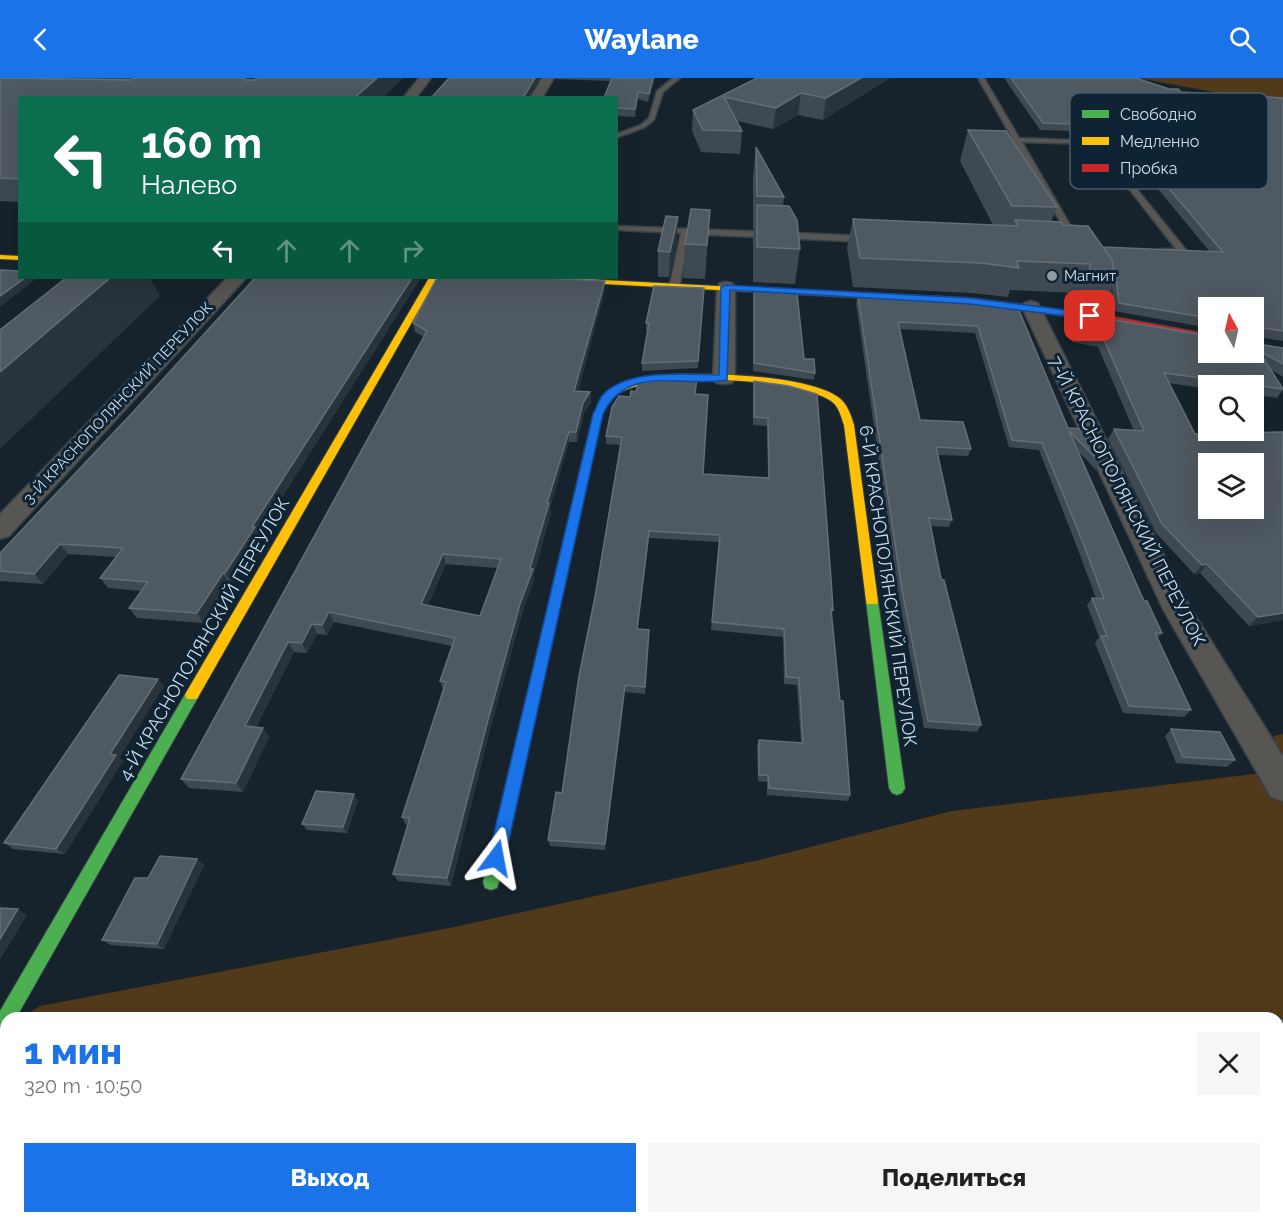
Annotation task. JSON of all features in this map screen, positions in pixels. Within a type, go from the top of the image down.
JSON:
[{"type":"street","points":[[411,96],[425,78]]},
{"type":"street","points":[[537,96],[548,78]]},
{"type":"street","points":[[0,257],[18,258]]},
{"type":"street","name":"3-Й КРАСНОПОЛЯНСКИЙ ПЕРЕУЛОК","points":[[0,530],[236,279]]},
{"type":"street","name":"4-Й КРАСНОПОЛЯНСКИЙ ПЕРЕУЛОК","points":[[10,1012],[432,279]]},
{"type":"street","points":[[552,279],[959,300],[1031,307],[1198,335]]},
{"type":"street","points":[[724,378],[726,287]]},
{"type":"street","name":"7-Й КРАСНОПОЛЯНСКИЙ ПЕРЕУЛОК","points":[[1031,307],[1178,611],[1281,779]]},
{"type":"street","name":"6-Й КРАСНОПОЛЯНСКИЙ ПЕРЕУЛОК","points":[[491,882],[602,406],[606,398],[621,386],[637,381],[672,377],[724,378],[785,384],[815,390],[834,399],[844,411],[851,437],[897,788]]},
{"type":"lane","points":[[618,135],[643,126],[652,119],[660,91],[677,78]]},
{"type":"lane","points":[[981,78],[1081,251],[1066,246]]},
{"type":"lane","points":[[1017,140],[1070,141]]},
{"type":"lane","points":[[1133,189],[1183,252],[1160,251]]},
{"type":"lane","points":[[618,228],[876,239]]},
{"type":"lane","points":[[675,284],[685,232]]},
{"type":"lane","points":[[1094,272],[1105,288],[1110,319]]},
{"type":"shaded area","points":[[1137,78],[1283,78],[1283,99],[1268,98],[1268,93],[1220,93]]},
{"type":"shaded area","points":[[1283,734],[1283,1012],[30,1012],[40,1006],[450,928],[759,860],[952,811],[1278,771],[1274,736]]},
{"type":"building","points":[[0,78],[131,80],[134,78],[245,78],[245,80],[255,80],[257,78],[377,78],[356,96],[18,96],[18,179],[0,178]]},
{"type":"building","points":[[449,78],[535,78],[524,96],[433,96]]},
{"type":"building","points":[[612,78],[653,78],[649,94],[638,92],[635,109],[618,108],[618,96],[605,96]]},
{"type":"building","points":[[757,78],[861,78],[826,98],[801,93],[776,108],[724,97],[742,131],[703,130],[693,110]]},
{"type":"building","points":[[1011,78],[1136,78],[1169,89],[1178,89],[1181,92],[1198,93],[1070,93],[1070,124],[1043,123]]},
{"type":"building","points":[[1268,97],[1283,98],[1283,331],[1264,328],[1264,297],[1198,297],[1198,316],[1119,303],[1112,260],[1103,247],[1223,252],[1169,189],[1268,189]]},
{"type":"building","points":[[968,130],[1006,131],[1057,207],[1012,206]]},
{"type":"building","points":[[756,147],[784,197],[757,196]]},
{"type":"building","points":[[757,205],[789,206],[797,220],[800,249],[757,247]]},
{"type":"building","points":[[691,209],[710,210],[707,245],[685,244]]},
{"type":"building","points":[[666,216],[678,217],[670,252],[658,251]]},
{"type":"building","points":[[853,219],[1018,226],[1015,220],[1088,226],[1112,260],[1116,280],[1089,277],[1090,264],[1016,261],[1019,268],[981,263],[860,258]]},
{"type":"building","points":[[0,270],[18,271],[18,279],[24,279],[0,296]]},
{"type":"building","points":[[65,279],[109,279],[0,372],[0,330]]},
{"type":"building","points":[[254,279],[411,279],[252,527],[255,527],[197,613],[129,608],[148,582],[100,578],[123,548],[60,544],[34,574],[0,571],[0,553]]},
{"type":"building","points":[[436,279],[605,281],[574,391],[590,392],[583,403],[576,432],[569,432],[547,503],[549,503],[530,568],[533,569],[520,604],[447,878],[393,874],[410,818],[402,817],[446,682],[440,681],[455,638],[329,612],[322,625],[312,624],[302,643],[288,642],[245,726],[263,728],[236,783],[181,779],[427,331],[413,323]],"holes":[[[443,554],[501,559],[480,616],[421,604]]]},
{"type":"building","points":[[654,286],[704,288],[698,361],[642,363],[649,323],[646,323]]},
{"type":"building","points":[[754,291],[797,293],[804,359],[814,359],[815,373],[754,363]]},
{"type":"building","points":[[858,296],[973,302],[1018,308],[1068,428],[1084,429],[1100,462],[1069,431],[1144,601],[1147,601],[1162,633],[1155,633],[1191,710],[1129,706],[1101,636],[1107,636],[1092,598],[1104,599],[1082,540],[1042,443],[1012,440],[978,326],[898,322],[920,420],[963,422],[971,449],[936,447],[952,520],[929,518],[941,579],[944,580],[981,725],[928,721],[902,590]]},
{"type":"building","points":[[1078,314],[1198,334],[1198,363],[1264,363],[1264,359],[1283,389],[1264,386],[1264,375],[1198,375],[1198,378],[1164,373],[1195,434],[1198,434],[1198,441],[1264,441],[1264,432],[1283,432],[1283,613],[1258,617],[1207,564],[1202,565],[1162,524],[1114,429],[1144,431],[1103,338],[1076,333]]},
{"type":"building","points":[[1264,345],[1283,348],[1283,364],[1264,353]]},
{"type":"building","points":[[697,378],[695,394],[708,395],[703,474],[769,478],[768,418],[754,417],[754,381],[789,386],[817,394],[833,610],[831,609],[840,701],[843,701],[850,795],[769,788],[768,775],[759,775],[759,740],[803,743],[799,678],[786,677],[784,629],[712,622],[720,535],[649,531],[637,629],[649,630],[645,687],[625,685],[605,844],[548,840],[556,792],[562,793],[579,676],[622,437],[606,436],[612,407],[619,396],[630,397],[631,391],[636,392],[638,384]]},
{"type":"building","points":[[119,675],[158,679],[110,754],[116,755],[56,849],[4,843]]},
{"type":"building","points":[[1171,729],[1220,732],[1235,760],[1183,757]]},
{"type":"building","points":[[316,791],[354,794],[343,827],[302,824]]},
{"type":"building","points":[[160,856],[197,859],[157,944],[102,940],[135,878],[148,878]]},
{"type":"building","points":[[0,908],[18,909],[0,939]]},
{"type":"traffic: fast","points":[[491,882],[586,465]]},
{"type":"traffic: fast","points":[[872,601],[897,788]]},
{"type":"traffic: fast","points":[[10,1012],[192,695]]},
{"type":"traffic: slow","points":[[0,257],[18,258]]},
{"type":"traffic: slow","points":[[192,695],[432,279]]},
{"type":"traffic: slow","points":[[547,279],[755,290]]},
{"type":"traffic: slow","points":[[586,465],[594,427],[601,408],[612,393],[629,384],[655,379],[721,377],[788,384],[833,398],[841,406],[849,425],[872,601]]},
{"type":"traffic: jam","points":[[755,290],[971,301],[1110,319],[1198,335]]},
{"type":"place","name":"Магнит","points":[[1052,276]]},
{"type":"route","points":[[496,858],[598,414],[606,398],[621,386],[637,381],[672,377],[724,378],[726,287],[970,301],[1090,316]]}]
